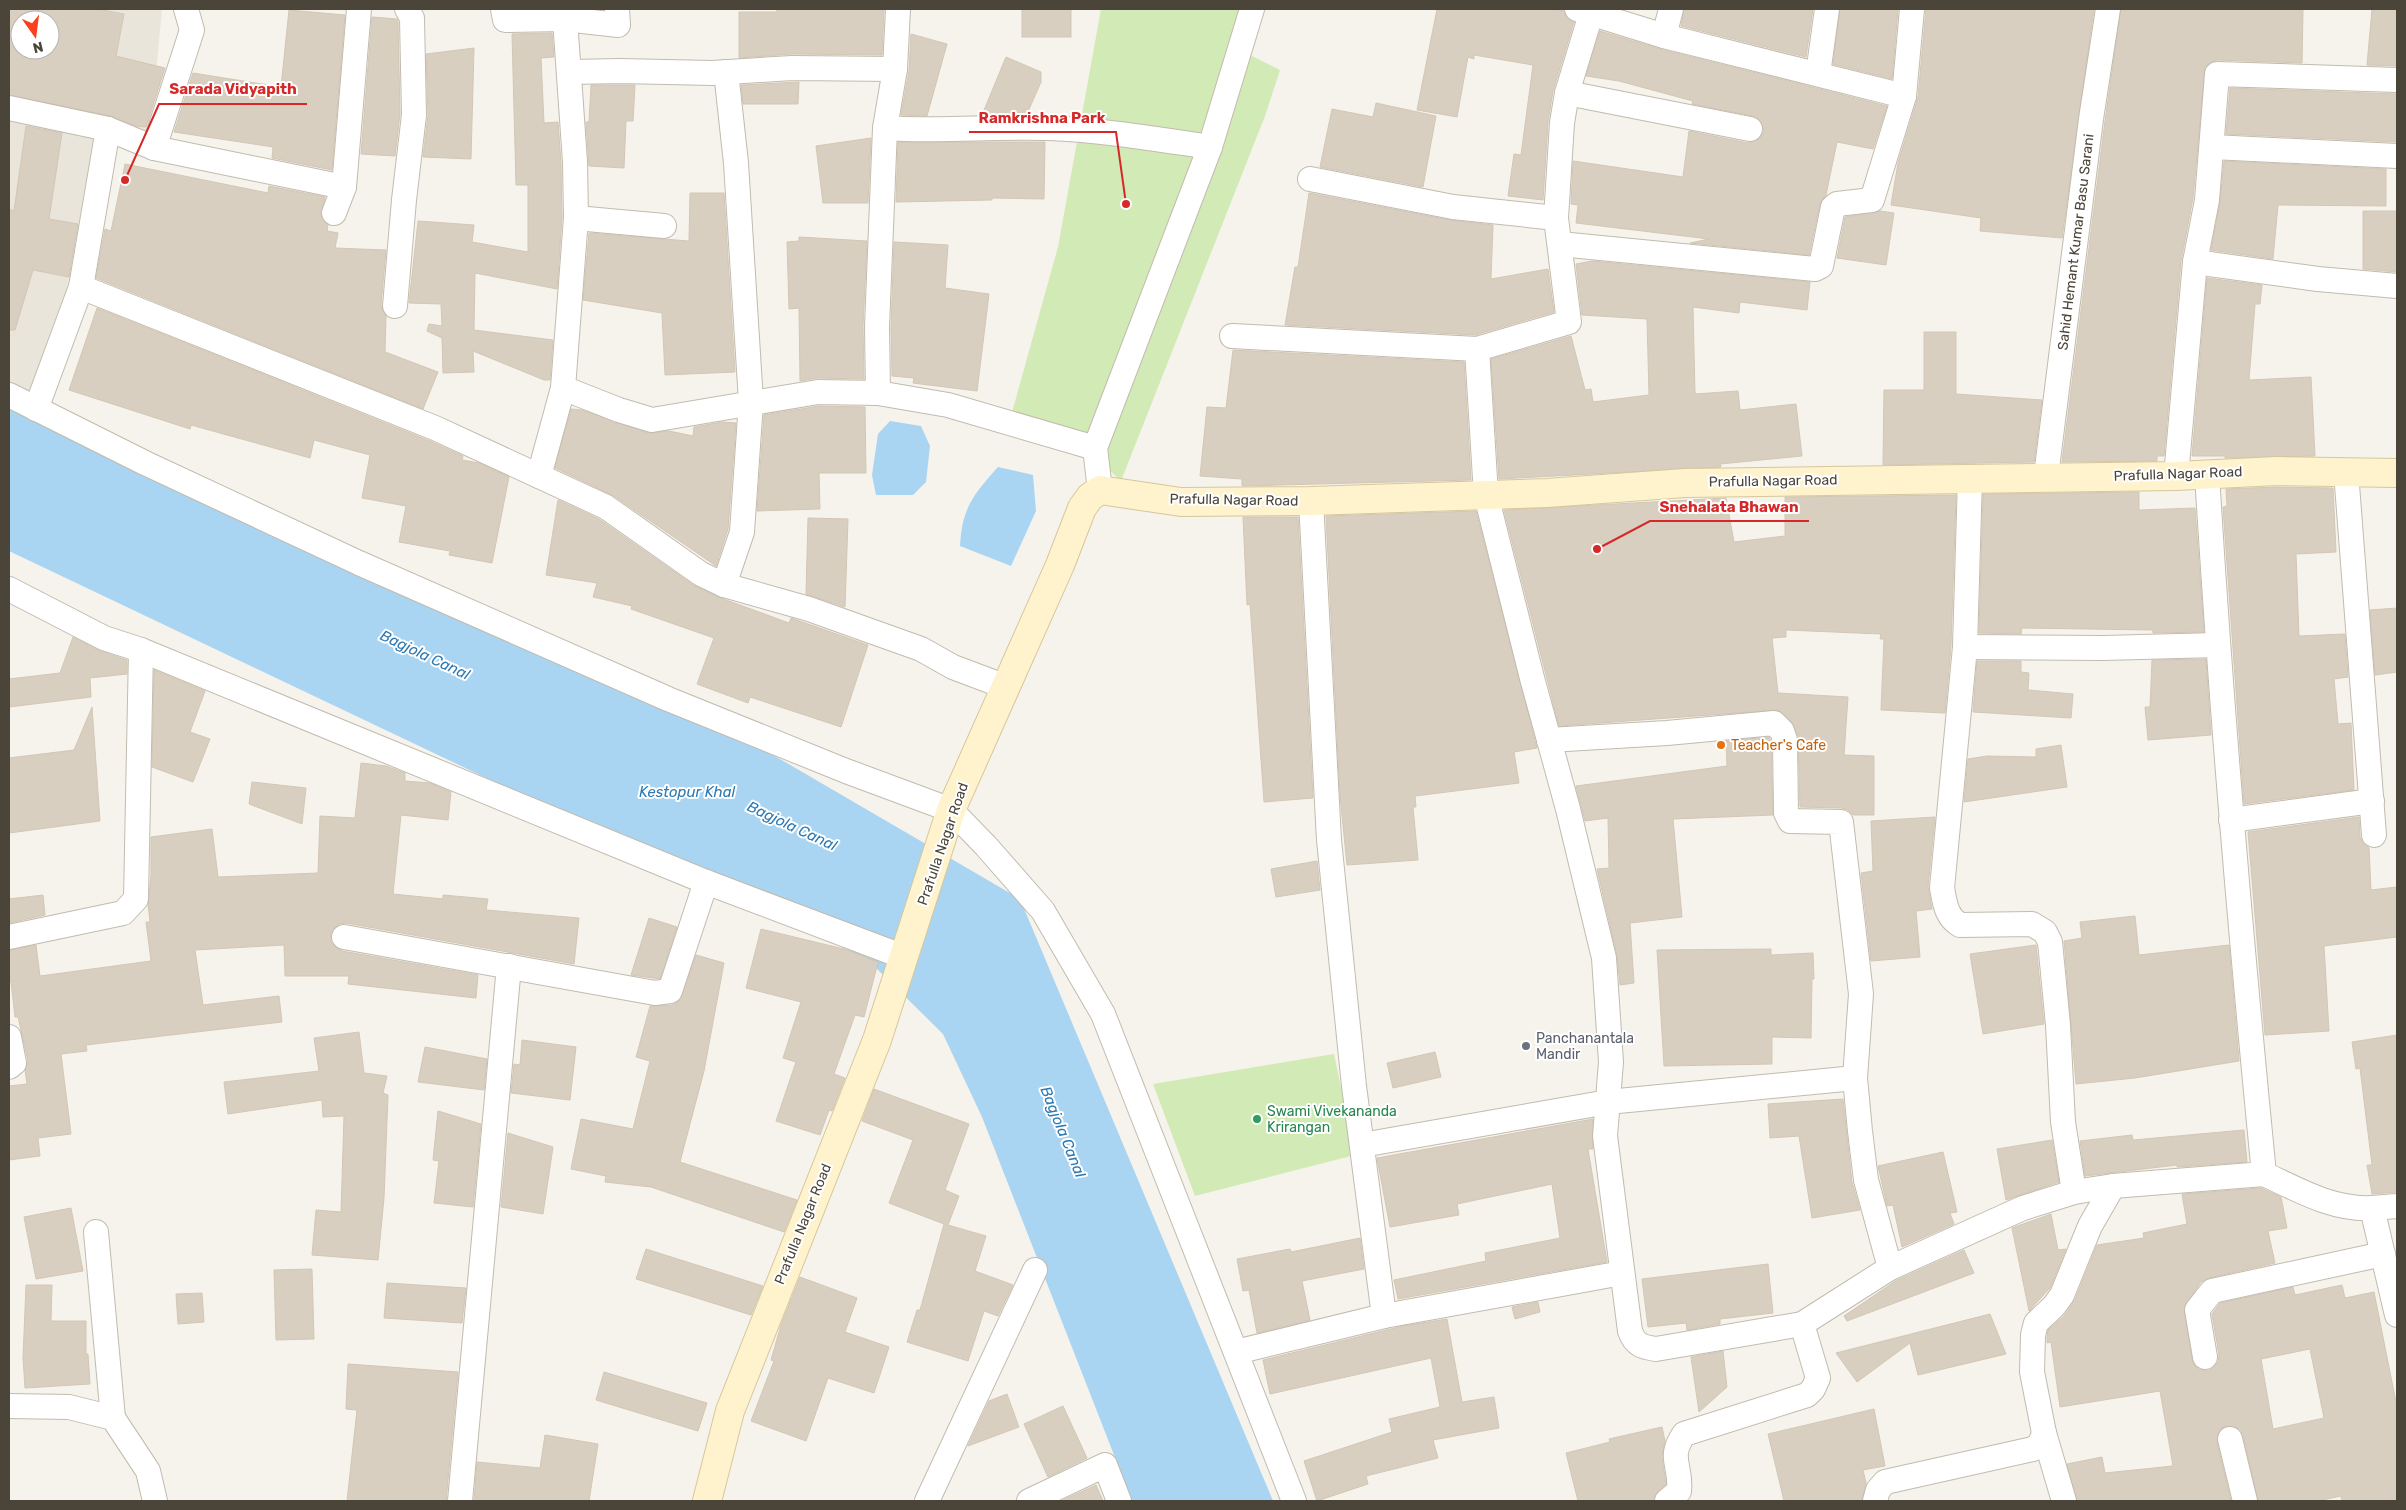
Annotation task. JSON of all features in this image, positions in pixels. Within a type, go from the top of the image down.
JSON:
[{"type":"street","points":[[154,148],[192,30],[186,9]]},
{"type":"street","points":[[334,213],[344,187],[359,9]]},
{"type":"street","points":[[395,306],[404,200],[414,115],[412,18],[407,9]]},
{"type":"street","points":[[503,9],[505,20],[564,19],[618,25],[618,9]]},
{"type":"street","points":[[878,393],[878,317],[885,128],[895,69],[898,9]]},
{"type":"street","points":[[1100,490],[1095,448],[1210,147],[1252,9]]},
{"type":"street","points":[[1664,36],[1671,9]]},
{"type":"street","points":[[1818,74],[1828,9]]},
{"type":"street","points":[[1560,244],[1815,269],[1823,263],[1833,207],[1837,204],[1872,200],[1904,96],[1912,9]]},
{"type":"street","name":"Sahid Hemant Kumar Basu Sarani","points":[[2046,476],[2091,119],[2108,9]]},
{"type":"street","points":[[1232,336],[1477,349],[1569,322],[1556,218],[1562,123],[1584,11],[1664,36],[1904,96]]},
{"type":"street","points":[[539,476],[563,388],[576,218],[570,72],[564,19]]},
{"type":"street","points":[[570,72],[726,72],[792,68],[895,69]]},
{"type":"street","points":[[724,585],[742,532],[751,402],[736,162],[726,72]]},
{"type":"street","points":[[2176,476],[2195,262],[2207,200],[2217,74],[2397,80]]},
{"type":"street","points":[[1567,93],[1750,129]]},
{"type":"street","points":[[9,108],[108,129],[154,148],[344,187]]},
{"type":"street","points":[[885,128],[926,131],[1047,128],[1097,131],[1210,147]]},
{"type":"street","points":[[36,409],[81,287],[108,129]]},
{"type":"street","points":[[2212,147],[2397,156]]},
{"type":"street","points":[[1310,179],[1453,207],[1556,218]]},
{"type":"street","points":[[576,218],[664,226]]},
{"type":"street","points":[[2195,262],[2318,279],[2397,286]]},
{"type":"street","points":[[81,287],[435,428],[606,506],[701,574],[724,585],[809,609],[921,649],[954,667],[1006,687]]},
{"type":"street","points":[[1477,349],[1486,495],[1568,808],[1604,958],[1611,1062],[1605,1136],[1632,1339],[1641,1347],[1656,1349],[1802,1324],[1890,1268],[2023,1208],[2074,1192],[2113,1186],[2264,1174],[2325,1202],[2357,1209],[2397,1206]]},
{"type":"street","points":[[563,388],[619,410],[652,420],[818,392],[878,393],[948,405],[1095,448]]},
{"type":"street","points":[[9,395],[145,463],[359,563],[641,687],[837,767],[951,810],[986,846],[1043,911],[1103,1014],[1294,1501]]},
{"type":"street","name":"Prafulla Nagar Road","points":[[707,1501],[730,1410],[877,1040],[951,810],[1060,565],[1082,508],[1090,497],[1100,490],[1181,502],[1311,501],[1486,495],[1685,483],[2046,476],[2176,476],[2277,471],[2397,473]]},
{"type":"street","points":[[2346,472],[2374,834]]},
{"type":"street","points":[[2207,474],[2217,645],[2231,820],[2264,1174]]},
{"type":"street","points":[[1970,478],[1965,647],[1942,888],[1946,907],[1952,920],[1960,925],[2032,924],[2045,932],[2050,942],[2058,1025],[2063,1122],[2074,1192]]},
{"type":"street","points":[[1311,501],[1329,840],[1354,1086],[1384,1316]]},
{"type":"street","points":[[9,589],[104,638],[141,650],[706,882],[904,957]]},
{"type":"street","points":[[1965,647],[2103,648],[2217,645]]},
{"type":"street","points":[[9,937],[123,912],[136,899],[141,650]]},
{"type":"street","points":[[1549,740],[1667,734],[1774,723],[1782,731],[1785,740],[1786,813],[1790,821],[1841,822],[1861,994],[1855,1078],[1866,1180],[1890,1268]]},
{"type":"street","points":[[2231,820],[2372,801]]},
{"type":"street","points":[[344,937],[655,993],[670,991],[706,882]]},
{"type":"street","points":[[460,1501],[509,966]]},
{"type":"street","points":[[9,1037],[14,1064],[9,1067]]},
{"type":"street","points":[[1362,1145],[1608,1102],[1855,1078]]},
{"type":"street","points":[[2064,1501],[2044,1433],[2032,1372],[2033,1335],[2036,1323],[2054,1306],[2062,1295],[2090,1226],[2113,1186]]},
{"type":"street","points":[[2372,1208],[2397,1315]]},
{"type":"street","points":[[96,1232],[113,1418],[148,1471],[155,1501]]},
{"type":"street","points":[[2205,1357],[2197,1310],[2212,1291],[2383,1254]]},
{"type":"street","points":[[927,1501],[1035,1270]]},
{"type":"street","points":[[1236,1352],[1384,1316],[1622,1273]]},
{"type":"street","points":[[1667,1501],[1680,1491],[1683,1491],[1674,1455],[1677,1444],[1684,1434],[1807,1395],[1814,1389],[1818,1378],[1802,1324]]},
{"type":"street","points":[[9,1406],[69,1407],[113,1418]]},
{"type":"street","points":[[1875,1501],[1874,1498],[1885,1482],[2033,1449],[2040,1444],[2044,1433]]},
{"type":"street","points":[[2230,1439],[2245,1501]]},
{"type":"street","points":[[1029,1501],[1104,1465],[1119,1501]]},
{"type":"shaded area","points":[[9,9],[162,9],[150,136],[96,126],[65,299],[30,395],[9,384]]},
{"type":"green space","points":[[1101,9],[1252,9],[1246,53],[1280,70],[1265,116],[1121,481],[1104,465],[1090,434],[1009,423],[1058,247]]},
{"type":"green space","name":"Swami Vivekananda Krirangan","points":[[1334,1054],[1355,1155],[1195,1196],[1153,1084]]},
{"type":"water","name":"Kestopur Khal","points":[[9,392],[756,745],[1020,899],[1273,1501],[1132,1501],[982,1117],[943,1034],[867,959],[9,551]]},
{"type":"water","points":[[890,421],[921,426],[930,446],[926,482],[913,495],[876,495],[872,475],[878,434]]},
{"type":"water","points":[[998,467],[1033,475],[1036,511],[1011,566],[960,546],[963,522],[970,503]]},
{"type":"building","points":[[9,9],[97,9],[124,14],[116,56],[165,68],[146,127],[136,126],[111,116],[9,95]]},
{"type":"building","points":[[777,9],[884,9],[882,55],[792,54],[739,58],[739,12],[777,12]]},
{"type":"building","points":[[1022,9],[1071,9],[1071,37],[1022,37]]},
{"type":"building","points":[[1437,9],[1553,9],[1564,11],[1567,18],[1574,22],[1553,91],[1548,122],[1543,200],[1508,196],[1514,154],[1521,155],[1533,65],[1474,55],[1474,59],[1468,57],[1457,117],[1417,110]]},
{"type":"building","points":[[1684,9],[1813,9],[1806,57],[1681,26]]},
{"type":"building","points":[[1840,9],[1898,9],[1892,79],[1833,64]]},
{"type":"building","points":[[1926,9],[2094,9],[2062,238],[1980,231],[1981,218],[1891,205],[1898,163],[1918,97]]},
{"type":"building","points":[[2121,9],[2303,9],[2302,63],[2217,60],[2210,62],[2205,67],[2193,198],[2181,261],[2164,456],[2157,456],[2157,461],[2062,462],[2105,121]]},
{"type":"building","points":[[2372,9],[2397,9],[2397,66],[2367,65]]},
{"type":"building","points":[[289,10],[345,15],[332,170],[272,158],[273,147],[174,132],[193,73],[281,87]]},
{"type":"building","points":[[372,17],[397,19],[398,22],[400,114],[395,156],[361,154]]},
{"type":"building","points":[[1600,31],[1660,49],[1887,106],[1873,149],[1837,142],[1826,195],[1820,204],[1809,255],[1690,243],[1709,239],[1576,223],[1578,205],[1571,204],[1573,161],[1683,177],[1689,131],[1748,143],[1760,138],[1764,131],[1759,119],[1753,116],[1692,104],[1693,101],[1619,81],[1586,76]]},
{"type":"building","points":[[552,33],[554,57],[541,58],[544,123],[558,122],[561,163],[562,218],[557,289],[475,273],[474,330],[553,340],[550,380],[544,380],[473,351],[474,372],[443,373],[442,338],[427,331],[429,324],[442,326],[441,304],[409,303],[418,221],[474,225],[472,242],[528,252],[528,185],[516,185],[512,34]]},
{"type":"building","points":[[911,34],[947,44],[927,116],[901,115],[909,71]]},
{"type":"building","points":[[474,48],[471,159],[423,157],[428,115],[426,54]]},
{"type":"building","points":[[1006,57],[1041,72],[1041,82],[1027,114],[982,115]]},
{"type":"building","points":[[799,82],[798,104],[743,104],[741,85]]},
{"type":"building","points":[[591,85],[635,85],[633,121],[626,121],[624,168],[589,166],[586,122],[589,122]]},
{"type":"building","points":[[2230,88],[2397,94],[2397,142],[2226,134]]},
{"type":"building","points":[[1376,103],[1436,116],[1423,187],[1320,167],[1332,109],[1373,117]]},
{"type":"building","points":[[26,126],[62,133],[49,219],[78,224],[69,277],[33,270],[15,330],[9,330],[9,209],[14,211]]},
{"type":"building","points":[[871,138],[868,203],[823,203],[816,146]]},
{"type":"building","points":[[898,142],[1045,142],[1044,199],[992,198],[992,200],[896,202]]},
{"type":"building","points":[[2224,161],[2386,169],[2386,206],[2278,205],[2273,259],[2211,250],[2220,203]]},
{"type":"building","points":[[125,164],[268,193],[269,186],[325,197],[321,216],[328,225],[327,231],[338,233],[335,248],[386,250],[381,305],[386,316],[385,352],[438,372],[423,409],[96,278],[105,229],[111,231]]},
{"type":"building","points":[[690,193],[724,193],[735,372],[665,375],[662,313],[583,300],[589,233],[689,241]]},
{"type":"building","points":[[1309,193],[1450,220],[1493,225],[1491,279],[1548,269],[1554,312],[1475,335],[1285,325],[1295,267],[1298,267]]},
{"type":"building","points":[[1880,211],[1894,213],[1886,265],[1837,258],[1845,217]]},
{"type":"building","points":[[2363,211],[2397,211],[2397,272],[2363,269]]},
{"type":"building","points":[[799,237],[867,241],[863,326],[864,379],[818,378],[800,381],[799,308],[789,309],[787,242],[799,241]]},
{"type":"building","points":[[894,242],[948,245],[945,288],[989,294],[977,391],[913,383],[914,378],[892,376],[891,327]]},
{"type":"building","points":[[1592,261],[1810,282],[1807,310],[1740,302],[1739,313],[1693,307],[1695,394],[1738,391],[1740,410],[1796,404],[1802,456],[1720,464],[1721,467],[1499,479],[1491,359],[1571,336],[1585,390],[1591,389],[1593,402],[1649,395],[1647,319],[1582,315],[1576,264]]},
{"type":"building","points":[[2207,278],[2262,285],[2260,304],[2255,304],[2249,380],[2311,377],[2315,456],[2225,458],[2225,456],[2192,456]]},
{"type":"building","points":[[97,308],[430,441],[463,456],[462,460],[479,463],[509,477],[492,563],[449,555],[450,551],[399,542],[406,506],[362,498],[370,455],[314,440],[310,458],[191,425],[190,429],[69,390]]},
{"type":"building","points":[[1924,332],[1956,332],[1956,394],[2042,400],[2034,462],[1883,465],[1884,390],[1924,390]]},
{"type":"building","points":[[1233,350],[1464,362],[1471,480],[1242,486],[1242,479],[1200,476],[1207,407],[1226,408]]},
{"type":"building","points":[[819,406],[865,407],[866,473],[819,473],[820,509],[757,511],[764,415]]},
{"type":"building","points":[[571,409],[582,410],[648,433],[669,431],[693,436],[694,427],[722,422],[736,423],[728,529],[716,566],[614,496],[555,468]]},
{"type":"building","points":[[2277,487],[2333,488],[2336,552],[2296,554],[2299,636],[2345,634],[2348,677],[2334,679],[2338,724],[2351,723],[2354,790],[2244,804],[2223,507],[2227,506],[2226,489]]},
{"type":"building","points":[[2139,492],[2139,510],[2195,508],[2204,632],[2153,633],[2153,630],[2022,628],[2021,634],[1979,633],[1983,494]]},
{"type":"building","points":[[1956,495],[1951,646],[1945,713],[1881,710],[1884,639],[1880,639],[1881,634],[1786,630],[1786,637],[1772,638],[1778,693],[1848,697],[1844,755],[1874,756],[1874,815],[1853,815],[1848,810],[1841,808],[1800,807],[1798,736],[1792,722],[1778,710],[1559,726],[1504,510],[1726,498],[1734,542],[1785,536],[1785,497]]},
{"type":"building","points":[[558,500],[599,519],[693,585],[718,597],[789,623],[791,618],[868,645],[841,727],[750,697],[748,703],[697,684],[714,638],[631,609],[632,606],[593,597],[597,583],[546,575]]},
{"type":"building","points":[[1476,511],[1537,748],[1514,752],[1519,783],[1415,796],[1416,807],[1413,807],[1418,860],[1347,865],[1340,795],[1326,516]]},
{"type":"building","points":[[1243,517],[1298,517],[1313,798],[1264,802],[1250,604],[1247,605]]},
{"type":"building","points":[[808,518],[848,519],[845,607],[806,594]]},
{"type":"building","points":[[2397,608],[2397,672],[2375,675],[2370,610]]},
{"type":"building","points":[[73,637],[98,650],[127,660],[127,674],[90,678],[91,697],[9,707],[9,679],[60,673]]},
{"type":"building","points":[[2206,659],[2211,735],[2148,740],[2145,707],[2150,707],[2152,660]]},
{"type":"building","points":[[1977,661],[2021,661],[2021,672],[2029,673],[2028,690],[2073,694],[2071,718],[1973,712]]},
{"type":"building","points":[[154,670],[205,691],[190,732],[210,739],[193,782],[152,767]]},
{"type":"building","points":[[92,707],[100,821],[9,833],[9,758],[74,750]]},
{"type":"building","points":[[1769,737],[1771,742],[1773,815],[1673,819],[1682,917],[1630,923],[1634,983],[1620,985],[1617,955],[1597,869],[1609,868],[1608,818],[1585,821],[1576,786],[1727,766],[1726,741]]},
{"type":"building","points":[[2061,745],[2067,787],[1964,802],[1968,759],[1987,756],[2036,757],[2036,749]]},
{"type":"building","points":[[361,763],[386,766],[405,773],[405,781],[430,783],[451,792],[448,820],[401,815],[393,894],[443,899],[443,895],[488,899],[486,910],[579,918],[574,964],[346,923],[339,924],[331,934],[331,942],[342,951],[478,975],[476,998],[348,984],[349,976],[285,976],[284,945],[195,950],[203,1005],[279,996],[282,1022],[86,1045],[87,1051],[61,1054],[71,1134],[38,1138],[40,1156],[9,1160],[9,1086],[27,1084],[25,1070],[28,1061],[18,1017],[15,1017],[11,982],[9,982],[9,950],[36,945],[40,976],[151,961],[146,922],[150,922],[148,904],[151,876],[151,837],[212,829],[218,877],[318,873],[320,816],[355,818]]},
{"type":"building","points":[[252,782],[306,788],[302,824],[249,804]]},
{"type":"building","points":[[1935,817],[1928,887],[1932,909],[1916,911],[1920,957],[1871,961],[1861,873],[1873,871],[1871,821]]},
{"type":"building","points":[[2359,817],[2360,837],[2369,848],[2371,890],[2397,887],[2397,937],[2324,946],[2329,1031],[2265,1035],[2248,832]]},
{"type":"building","points":[[1317,861],[1320,890],[1276,897],[1271,869]]},
{"type":"building","points":[[43,895],[45,915],[9,923],[9,899]]},
{"type":"building","points":[[2135,916],[2139,955],[2229,945],[2239,1061],[2135,1078],[2076,1084],[2064,941],[2082,938],[2080,922]]},
{"type":"building","points":[[649,918],[677,927],[660,979],[631,975]]},
{"type":"building","points":[[761,929],[844,949],[878,962],[864,1017],[855,1015],[834,1074],[845,1078],[832,1111],[829,1110],[820,1135],[776,1121],[796,1062],[783,1058],[801,1002],[746,988]]},
{"type":"building","points":[[2036,945],[2044,1024],[1983,1034],[1970,954]]},
{"type":"building","points":[[1771,949],[1771,955],[1813,953],[1814,979],[1812,979],[1811,1038],[1772,1037],[1772,1064],[1664,1066],[1657,950]]},
{"type":"building","points":[[696,955],[724,963],[704,1071],[680,1162],[797,1200],[784,1232],[651,1187],[605,1182],[606,1176],[571,1169],[581,1119],[633,1129],[650,1061],[636,1057],[650,1006],[672,1005],[679,1001]]},
{"type":"building","points":[[359,1032],[364,1073],[387,1076],[383,1093],[388,1095],[384,1198],[378,1260],[312,1255],[316,1210],[341,1212],[344,1116],[323,1117],[322,1100],[228,1114],[224,1082],[319,1071],[314,1038]]},
{"type":"building","points":[[2397,1035],[2397,1192],[2372,1194],[2367,1165],[2372,1165],[2360,1068],[2356,1069],[2352,1042]]},
{"type":"building","points":[[522,1040],[576,1047],[570,1100],[511,1093],[514,1064],[520,1065]]},
{"type":"building","points":[[425,1047],[487,1059],[484,1090],[418,1082]]},
{"type":"building","points":[[1435,1052],[1441,1077],[1393,1088],[1387,1063]]},
{"type":"building","points":[[874,1089],[969,1124],[945,1190],[959,1196],[948,1225],[986,1236],[975,1271],[1013,1285],[998,1316],[984,1311],[968,1361],[907,1342],[917,1310],[920,1310],[944,1224],[889,1203],[913,1140],[862,1121]]},
{"type":"building","points":[[1843,1099],[1852,1182],[1860,1210],[1812,1218],[1799,1136],[1770,1138],[1768,1104]]},
{"type":"building","points":[[438,1111],[481,1124],[473,1207],[434,1203],[439,1161],[433,1160]]},
{"type":"building","points":[[1593,1119],[1593,1149],[1588,1149],[1607,1262],[1398,1299],[1394,1280],[1486,1261],[1485,1253],[1560,1238],[1552,1184],[1457,1204],[1459,1215],[1390,1227],[1377,1158]]},
{"type":"building","points":[[2244,1130],[2247,1162],[2177,1167],[2177,1165],[2085,1176],[2080,1141],[2132,1135],[2133,1140]]},
{"type":"building","points":[[508,1133],[553,1147],[543,1214],[501,1207]]},
{"type":"building","points":[[2052,1140],[2059,1182],[2006,1200],[1997,1149]]},
{"type":"building","points":[[1943,1152],[1957,1212],[1950,1213],[1954,1224],[1902,1247],[1893,1205],[1887,1206],[1878,1166]]},
{"type":"building","points":[[2261,1188],[2281,1197],[2287,1228],[2268,1231],[2275,1263],[2209,1278],[2201,1282],[2184,1307],[2192,1360],[2195,1366],[2207,1371],[2218,1362],[2219,1355],[2212,1314],[2220,1303],[2293,1287],[2295,1295],[2342,1285],[2345,1298],[2374,1292],[2397,1407],[2397,1501],[2342,1501],[2341,1496],[2318,1501],[2258,1501],[2243,1435],[2240,1429],[2227,1426],[2220,1429],[2217,1442],[2231,1501],[2077,1501],[2067,1464],[2102,1457],[2105,1473],[2173,1466],[2160,1391],[2060,1407],[2051,1342],[2047,1343],[2048,1330],[2064,1316],[2075,1300],[2097,1245],[2144,1238],[2143,1233],[2187,1224],[2182,1194]],"holes":[[[2310,1349],[2324,1418],[2273,1429],[2261,1359]]]},
{"type":"building","points":[[71,1208],[83,1271],[36,1279],[24,1217]]},
{"type":"building","points":[[2051,1214],[2058,1250],[2066,1249],[2050,1288],[2029,1311],[2012,1228]]},
{"type":"building","points":[[1360,1238],[1364,1269],[1302,1281],[1310,1320],[1257,1333],[1249,1290],[1243,1291],[1237,1259],[1290,1249],[1291,1252]]},
{"type":"building","points":[[646,1249],[763,1286],[751,1315],[636,1279]]},
{"type":"building","points":[[1964,1250],[1974,1273],[1847,1321],[1844,1316],[1897,1280]]},
{"type":"building","points":[[1768,1264],[1773,1313],[1720,1319],[1720,1324],[1687,1330],[1686,1323],[1648,1327],[1642,1279]]},
{"type":"building","points":[[312,1269],[314,1339],[276,1340],[274,1270]]},
{"type":"building","points":[[800,1277],[857,1298],[845,1332],[889,1347],[874,1393],[828,1378],[806,1441],[751,1421],[774,1361],[771,1360],[781,1325]]},
{"type":"building","points":[[387,1283],[466,1288],[462,1323],[384,1318]]},
{"type":"building","points":[[26,1285],[52,1285],[51,1321],[86,1321],[86,1354],[88,1354],[90,1384],[25,1388],[23,1358]]},
{"type":"building","points":[[202,1293],[204,1322],[178,1324],[176,1294]]},
{"type":"building","points":[[1538,1302],[1540,1312],[1515,1319],[1512,1307]]},
{"type":"building","points":[[1990,1314],[2006,1354],[1918,1375],[1910,1343],[1857,1382],[1836,1353]]},
{"type":"building","points":[[1447,1319],[1462,1402],[1494,1397],[1499,1428],[1433,1440],[1438,1458],[1366,1476],[1368,1484],[1317,1501],[1304,1461],[1392,1432],[1389,1419],[1440,1407],[1431,1358],[1270,1394],[1263,1360],[1403,1326]]},
{"type":"building","points":[[1723,1351],[1727,1387],[1699,1412],[1691,1357]]},
{"type":"building","points":[[348,1364],[458,1372],[446,1501],[347,1501],[357,1410],[346,1409]]},
{"type":"building","points":[[604,1372],[707,1403],[698,1431],[596,1400]]},
{"type":"building","points":[[1007,1394],[1019,1427],[968,1446],[989,1401]]},
{"type":"building","points":[[1063,1406],[1087,1458],[1048,1477],[1024,1424]]},
{"type":"building","points":[[1874,1409],[1885,1466],[1863,1470],[1866,1483],[1862,1501],[1784,1501],[1768,1434]]},
{"type":"building","points":[[1662,1427],[1665,1441],[1662,1457],[1666,1484],[1658,1491],[1654,1501],[1578,1501],[1566,1453],[1610,1442],[1609,1439]]},
{"type":"building","points":[[545,1435],[598,1444],[589,1501],[474,1501],[477,1462],[540,1468]]},
{"type":"building","points":[[1096,1485],[1103,1501],[1061,1501]]},
{"type":"place","name":"Sarada Vidyapith","points":[[125,180]]},
{"type":"place","name":"Ramkrishna Park","points":[[1126,204]]},
{"type":"place","name":"Snehalata Bhawan","points":[[1597,549]]},
{"type":"place","name":"Teacher's Cafe","points":[[1721,745]]},
{"type":"place","name":"Panchanantala Mandir","points":[[1526,1046]]},
{"type":"place","name":"Swami Vivekananda Krirangan","points":[[1257,1119]]},
{"type":"water label","name":"Bagjola Canal","points":[[425,655]]},
{"type":"water label","name":"Bagjola Canal","points":[[792,826]]},
{"type":"water label","name":"Bagjola Canal","points":[[1063,1132]]}]
